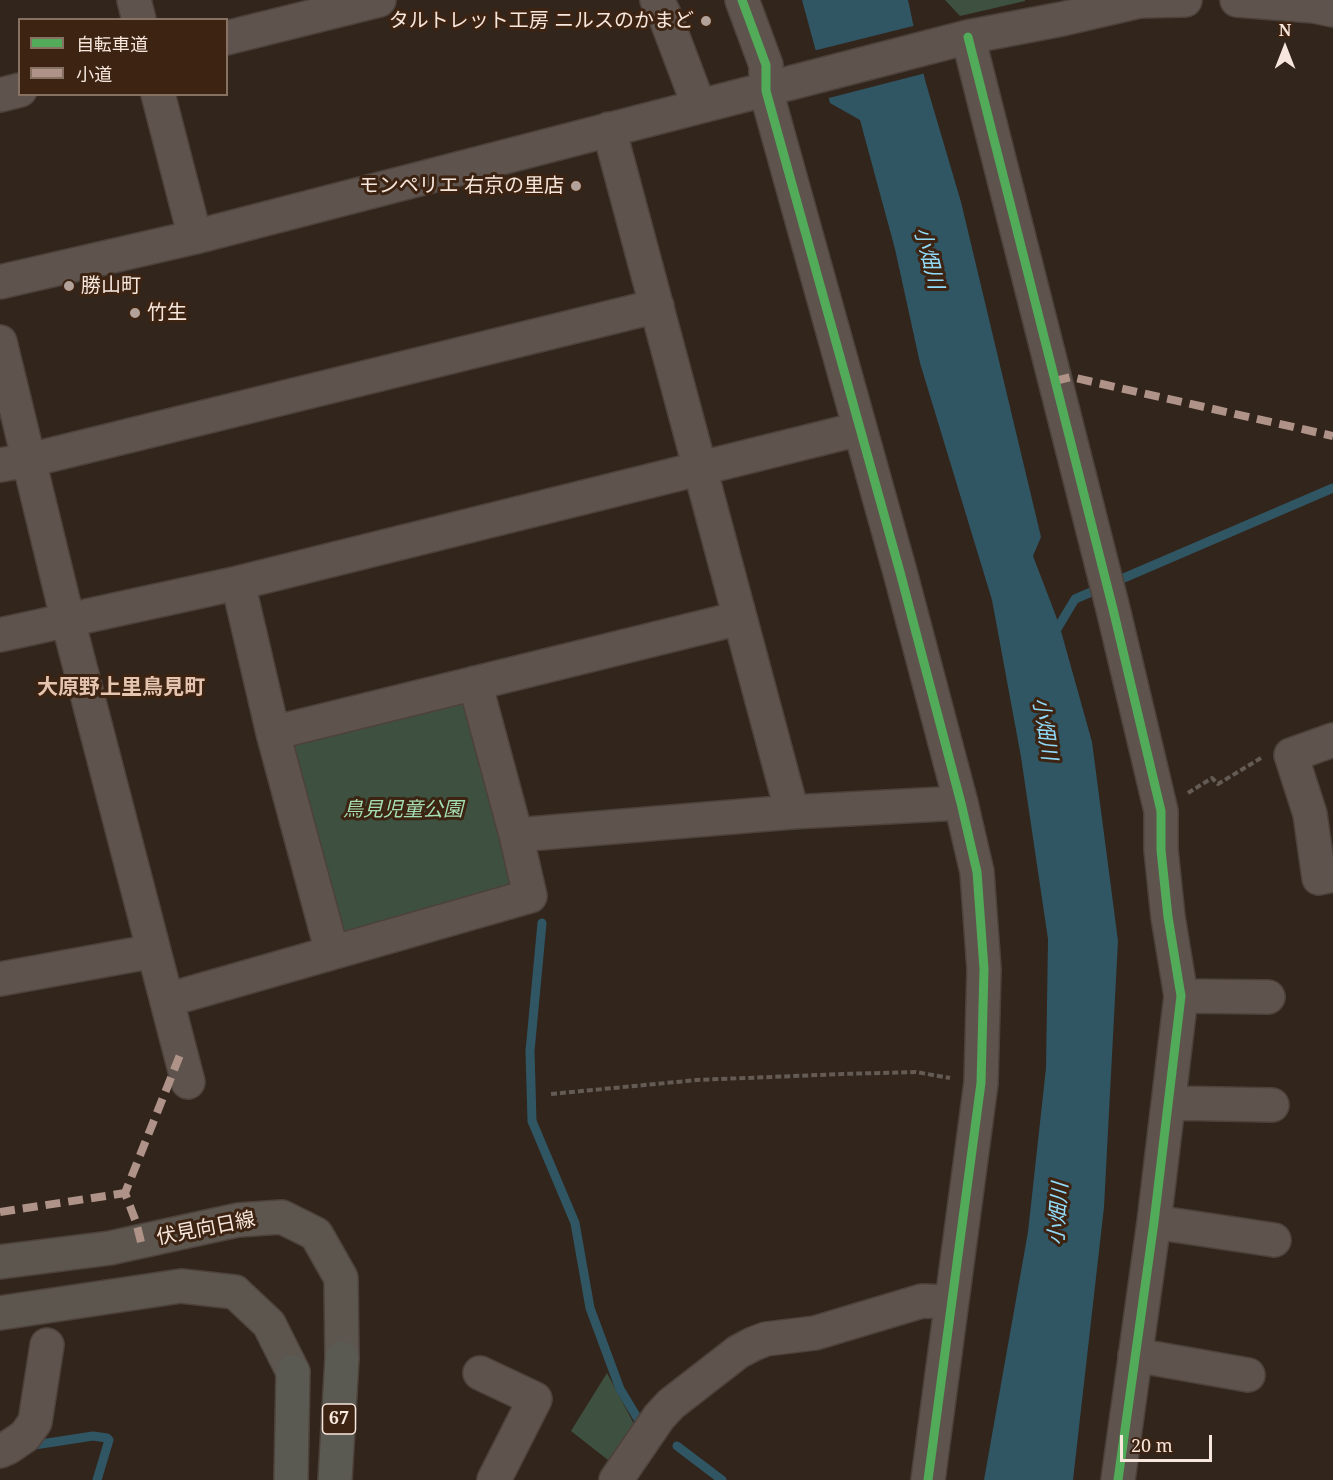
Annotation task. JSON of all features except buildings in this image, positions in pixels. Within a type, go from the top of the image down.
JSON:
[{"type":"main road","name":"67","points":[[335,1480],[342,1358]]},
{"type":"main road","points":[[291,1480],[293,1372]]},
{"type":"street","points":[[134,0],[138,18]]},
{"type":"street","points":[[228,38],[379,0]]},
{"type":"street","points":[[657,0],[699,106]]},
{"type":"street","points":[[742,0],[766,65],[778,87],[859,429],[900,572],[977,872],[984,969],[981,1083],[928,1480]]},
{"type":"street","points":[[0,282],[195,237],[960,39],[1140,1],[1185,0]]},
{"type":"street","points":[[1237,0],[1314,6],[1333,10]]},
{"type":"street","points":[[960,39],[1105,578],[1161,811],[1161,850],[1180,996],[1154,1222],[1118,1480]]},
{"type":"street","points":[[0,95],[18,90]]},
{"type":"street","points":[[159,96],[195,237]]},
{"type":"street","points":[[609,129],[792,812]]},
{"type":"street","points":[[15,462],[657,306]]},
{"type":"street","points":[[0,342],[15,462],[68,621],[188,1082]]},
{"type":"street","points":[[0,635],[238,583],[859,429]]},
{"type":"street","points":[[238,583],[273,733],[332,952]]},
{"type":"street","points":[[273,733],[740,618]]},
{"type":"street","points":[[167,1000],[530,896],[475,683]]},
{"type":"street","points":[[1333,741],[1291,755],[1310,814],[1319,878],[1333,875]]},
{"type":"street","points":[[516,835],[792,812],[961,804]]},
{"type":"street","points":[[0,979],[154,951]]},
{"type":"street","points":[[1180,996],[1268,997]]},
{"type":"street","points":[[1169,1103],[1272,1106]]},
{"type":"street","name":"伏見向日線","points":[[0,1262],[110,1248],[238,1220],[282,1217],[316,1234],[342,1278],[342,1358]]},
{"type":"street","points":[[1154,1222],[1274,1240]]},
{"type":"street","points":[[0,1313],[181,1286],[235,1292],[269,1324],[293,1372]]},
{"type":"street","points":[[616,1480],[659,1417],[671,1404],[738,1352],[753,1344],[766,1339],[815,1333],[921,1301],[951,1302]]},
{"type":"street","points":[[0,1451],[25,1436],[35,1422],[47,1345]]},
{"type":"street","points":[[1135,1355],[1248,1375]]},
{"type":"street","points":[[480,1373],[535,1399],[494,1480]]},
{"type":"path","points":[[1161,811],[1212,778],[1218,784],[1275,749],[1291,755]]},
{"type":"path","points":[[551,1094],[697,1080],[916,1072],[981,1083]]},
{"type":"green space","points":[[945,0],[1025,0],[1025,1],[960,16]]},
{"type":"green space","name":"鳥見児童公園","points":[[463,697],[515,883],[342,934],[292,748],[294,744]]},
{"type":"green space","points":[[607,1373],[634,1424],[608,1460],[571,1431]]},
{"type":"water","name":"小畑川","points":[[802,0],[908,0],[925,80],[961,202],[1041,537],[1033,556],[1059,624],[1092,742],[1118,941],[1104,1207],[1073,1480],[984,1480],[1028,1232],[1046,1068],[1048,939],[1021,757],[992,600],[920,363],[895,249],[860,120],[830,103]]},
{"type":"pier","points":[[917,25],[926,73],[825,99],[813,51]]},
{"type":"waterway","points":[[1054,634],[1075,599],[1333,488]]},
{"type":"waterway","points":[[542,923],[530,1051],[532,1121],[575,1223],[590,1308],[620,1389],[638,1419]]},
{"type":"waterway","points":[[28,1446],[93,1436],[107,1438],[109,1440],[97,1480]]},
{"type":"waterway","points":[[677,1446],[722,1480]]},
{"type":"marked path","points":[[1055,381],[1071,377],[1333,436]]},
{"type":"marked path","points":[[141,1242],[125,1193],[180,1055]]},
{"type":"marked path","points":[[0,1212],[125,1193]]},
{"type":"cycle path","points":[[742,0],[766,65],[766,91],[900,572],[977,872],[984,969],[981,1083],[928,1480]]},
{"type":"cycle path","points":[[968,37],[1113,609],[1161,811],[1161,850],[1168,917],[1181,996],[1154,1222],[1118,1480]]},
{"type":"place","name":"タルトレット工房 ニルスのかまど","points":[[706,21]]},
{"type":"place","name":"モンペリエ 右京の里店","points":[[576,186]]},
{"type":"place","name":"勝山町","points":[[69,286]]},
{"type":"place","name":"竹生","points":[[135,313]]},
{"type":"district","name":"大原野上里鳥見町","points":[[121,688]]}]
